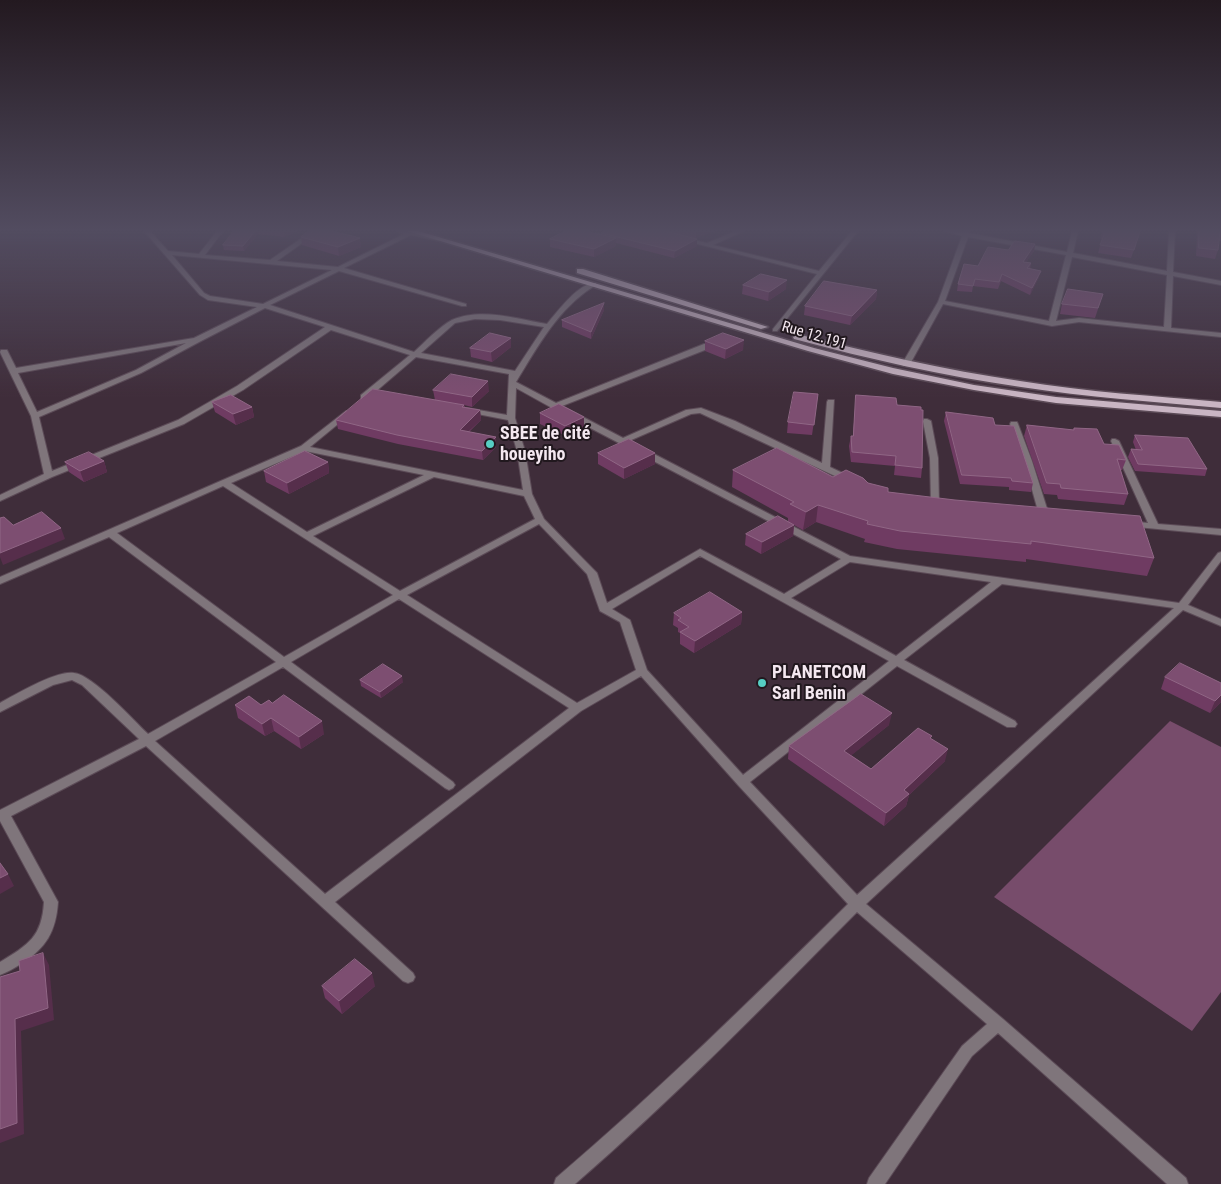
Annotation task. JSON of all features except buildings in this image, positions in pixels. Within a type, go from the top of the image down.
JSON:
[{"type":"main road","name":"Rue 12.191","points":[[602,286],[844,359],[933,380],[1022,396],[1127,408],[1221,414]]},
{"type":"main road","name":"Rue 12.191","points":[[636,286],[775,330],[906,364],[1054,389],[1221,405]]},
{"type":"street","points":[[195,286],[208,298],[265,306],[414,354],[513,373],[511,418],[521,451],[528,494],[540,520],[592,573],[604,609],[625,620],[642,671],[742,782],[857,904],[998,1024],[1180,1184]]},
{"type":"street","points":[[35,416],[114,385],[168,358],[198,339],[302,286]]},
{"type":"street","points":[[399,286],[464,305]]},
{"type":"street","points":[[512,383],[550,326],[580,292],[590,286]]},
{"type":"street","points":[[775,330],[810,286]]},
{"type":"street","points":[[906,364],[942,302],[947,286]]},
{"type":"street","points":[[1052,324],[1062,286]]},
{"type":"street","points":[[1167,329],[1169,286]]},
{"type":"street","points":[[942,302],[1052,324],[1079,320],[1221,334]]},
{"type":"street","points":[[0,581],[304,448],[453,322],[468,316],[478,316],[550,326]]},
{"type":"street","points":[[0,498],[49,475],[161,431],[188,418],[240,388],[330,327]]},
{"type":"street","points":[[14,372],[198,339]]},
{"type":"street","points":[[555,406],[707,346]]},
{"type":"street","points":[[4,352],[35,416],[49,475]]},
{"type":"street","points":[[512,383],[848,559],[1182,606],[1221,623]]},
{"type":"street","points":[[370,392],[379,394]]},
{"type":"street","points":[[826,468],[831,402]]},
{"type":"street","points":[[454,408],[511,418]]},
{"type":"street","points":[[622,441],[689,412],[701,410],[732,422],[856,482]]},
{"type":"street","points":[[925,503],[939,505],[934,458],[927,420]]},
{"type":"street","points":[[1014,424],[1028,461],[1040,517],[1055,518]]},
{"type":"street","points":[[1115,440],[1154,526]]},
{"type":"street","points":[[304,448],[528,494]]},
{"type":"street","points":[[305,536],[434,474]]},
{"type":"street","points":[[224,483],[398,596],[577,708]]},
{"type":"street","points":[[0,969],[30,952],[46,934],[52,916],[51,902],[2,815],[147,740],[398,596],[540,520]]},
{"type":"street","points":[[1114,523],[1221,532]]},
{"type":"street","points":[[110,532],[449,785]]},
{"type":"street","points":[[604,609],[700,552],[1011,724]]},
{"type":"street","points":[[562,1184],[611,1142],[725,1036],[857,904],[1182,606],[1221,555]]},
{"type":"street","points":[[784,598],[848,559]]},
{"type":"street","points":[[742,782],[1000,580]]},
{"type":"street","points":[[326,901],[577,708],[642,671]]},
{"type":"street","points":[[0,708],[49,682],[73,676],[86,682],[147,740],[408,977]]},
{"type":"street","points":[[875,1184],[967,1050],[998,1024]]},
{"type":"shaded area","points":[[1170,721],[1221,747],[1221,992],[1192,1031],[994,897]]},
{"type":"place","name":"SBEE de cité houeyiho","points":[[490,444]]},
{"type":"place","name":"PLANETCOM Sarl Benin","points":[[762,683]]}]
